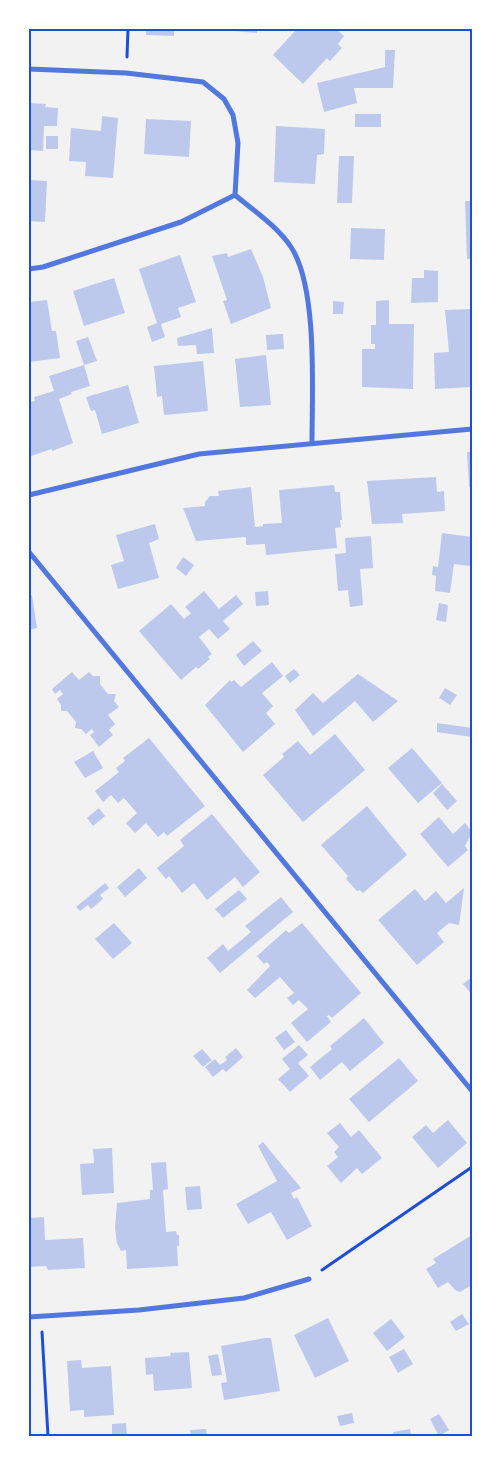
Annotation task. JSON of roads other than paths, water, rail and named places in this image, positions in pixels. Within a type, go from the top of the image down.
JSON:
[{"type":"street","points":[[29,69],[126,73],[203,82],[224,99],[233,115],[238,143],[235,195]]},
{"type":"street","points":[[29,269],[43,267],[180,222],[235,195]]},
{"type":"street","points":[[235,195],[270,225],[291,247],[304,277],[310,343],[312,442]]},
{"type":"street","points":[[29,495],[199,454],[312,442],[472,429]]},
{"type":"street","points":[[29,552],[472,1092]]},
{"type":"street","points":[[29,1317],[139,1310],[244,1298],[309,1279]]}]
